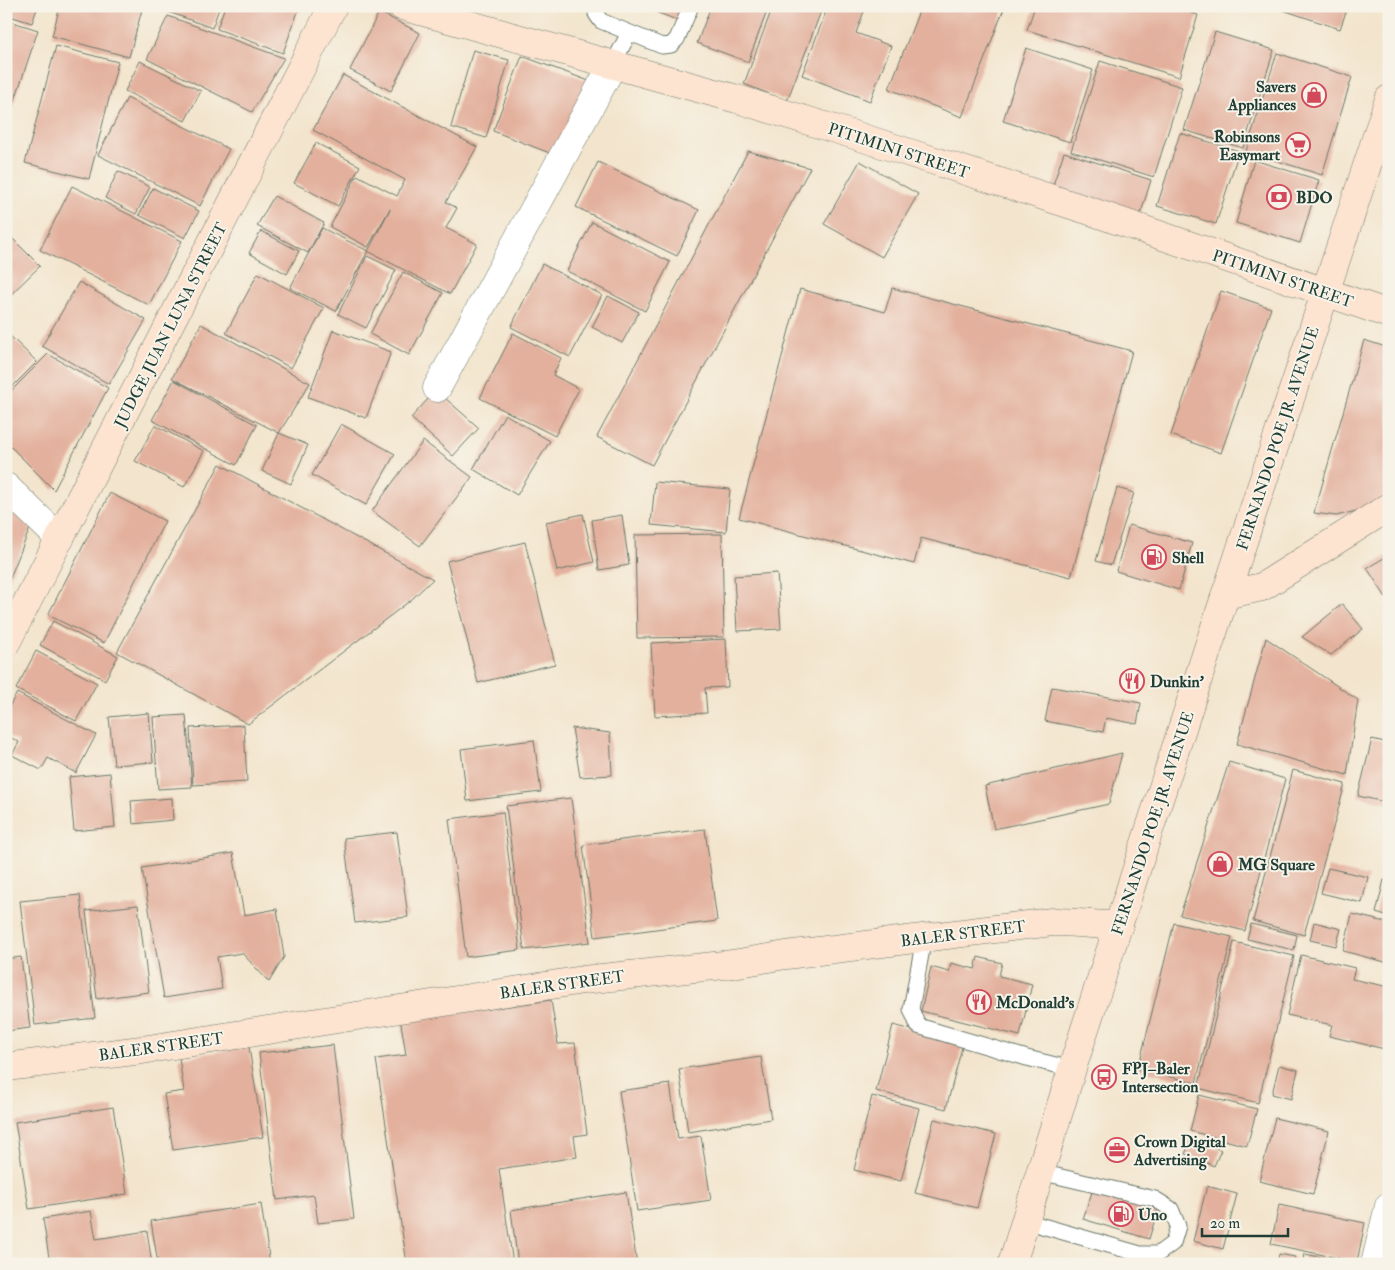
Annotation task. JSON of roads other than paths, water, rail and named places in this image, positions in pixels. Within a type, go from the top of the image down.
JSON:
[{"type":"street","name":"JUDGE JUAN LUNA STREET","points":[[6,643],[333,6]]},
{"type":"street","name":"PITIMINI STREET","points":[[402,6],[737,99],[860,137],[1090,211],[1389,314]]},
{"type":"street","points":[[437,388],[613,64]]},
{"type":"street","name":"FERNANDO POE JR. AVENUE","points":[[1012,1264],[1072,1069],[1225,595],[1389,99]]},
{"type":"street","points":[[6,487],[60,539]]},
{"type":"street","points":[[1225,595],[1262,587],[1389,507]]},
{"type":"street","name":"BALER STREET","points":[[6,1067],[160,1047],[583,980],[733,964],[1052,922],[1069,921],[1107,926],[1119,925]]},
{"type":"street","points":[[1375,1264],[1389,1206]]},
{"type":"lane","points":[[598,6],[596,14],[601,21],[662,46],[671,44],[677,39],[691,6]]},
{"type":"lane","points":[[613,64],[629,33]]},
{"type":"lane","points":[[924,938],[911,1009],[918,1026],[1027,1058],[1072,1069]]},
{"type":"lane","points":[[1025,1221],[1140,1254],[1158,1254],[1172,1243],[1178,1226],[1171,1209],[1156,1200],[1040,1172]]},
{"type":"place","name":"Savers Appliances","points":[[1314,95]]},
{"type":"place","name":"Robinsons Easymart","points":[[1298,145]]},
{"type":"place","name":"BDO","points":[[1279,197]]},
{"type":"place","name":"Shell","points":[[1154,557]]},
{"type":"place","name":"Dunkin'","points":[[1132,681]]},
{"type":"place","name":"MG Square","points":[[1220,864]]},
{"type":"place","name":"McDonald's","points":[[979,1002]]},
{"type":"place","name":"FPJ–Baler Intersection","points":[[1104,1077]]},
{"type":"place","name":"Crown Digital Advertising","points":[[1117,1150]]},
{"type":"place","name":"Uno","points":[[1121,1214]]}]
